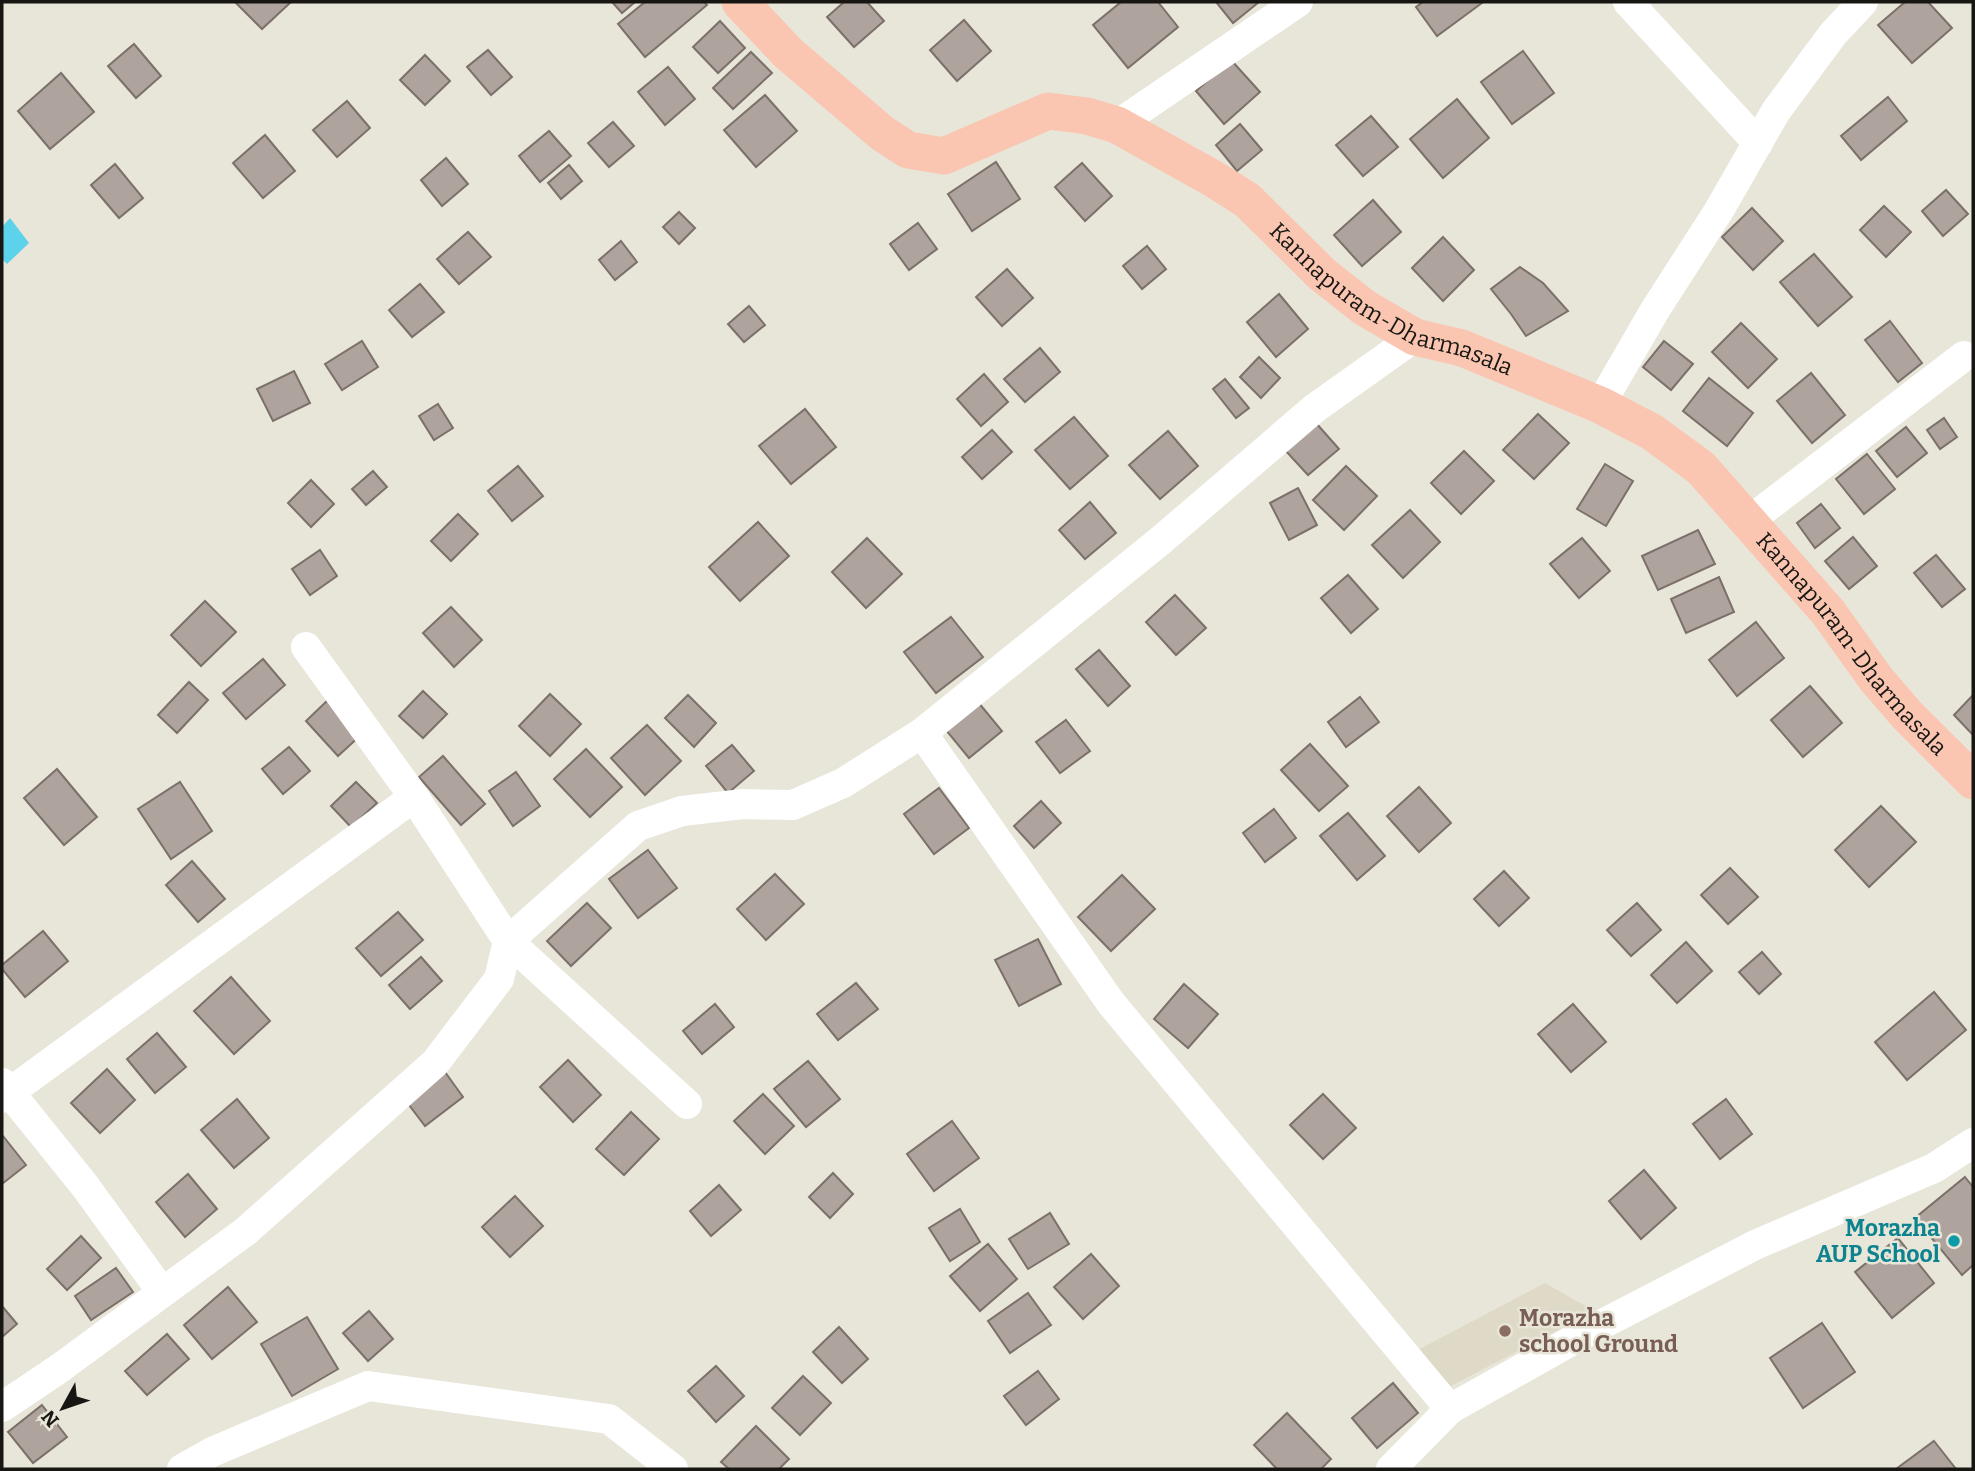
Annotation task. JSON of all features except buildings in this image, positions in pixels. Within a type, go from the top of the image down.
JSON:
[{"type":"main road","name":"Kannapuram-Dharmasala","points":[[740,2],[788,53],[882,133],[908,150],[944,156],[1048,111],[1087,116],[1117,125],[1247,200],[1323,275],[1366,308],[1415,337],[1462,348],[1600,405],[1652,432],[1701,468],[1828,612],[1876,679],[1907,715],[1973,781]]},
{"type":"street","points":[[1117,125],[1297,2]]},
{"type":"street","points":[[1628,2],[1758,143]]},
{"type":"street","points":[[1600,405],[1655,310],[1718,212],[1776,111],[1833,34],[1863,2]]},
{"type":"street","points":[[2,1407],[60,1368],[246,1231],[435,1063],[499,979],[508,941],[638,826],[682,811],[743,804],[793,805],[843,783],[922,733],[1160,541],[1315,408],[1415,337]]},
{"type":"street","points":[[1749,521],[1964,356]]},
{"type":"street","points":[[306,647],[414,797],[508,941],[687,1104]]},
{"type":"street","points":[[922,733],[1111,1003],[1450,1409]]},
{"type":"street","points":[[162,1292],[85,1186],[4,1091],[414,797]]},
{"type":"street","points":[[1391,1469],[1450,1409],[1589,1331],[1755,1245],[1934,1168],[1973,1143]]},
{"type":"street","points":[[182,1469],[212,1452],[368,1386],[609,1419],[673,1469]]},
{"type":"shaded area","name":"Morazha school Ground","points":[[1545,1283],[1594,1311],[1449,1387],[1416,1351]]},
{"type":"water","points":[[10,218],[29,243],[7,264],[2,259],[2,227]]},
{"type":"place","name":"Morazha AUP School","points":[[1954,1241]]},
{"type":"place","name":"Morazha school Ground","points":[[1505,1331]]}]
